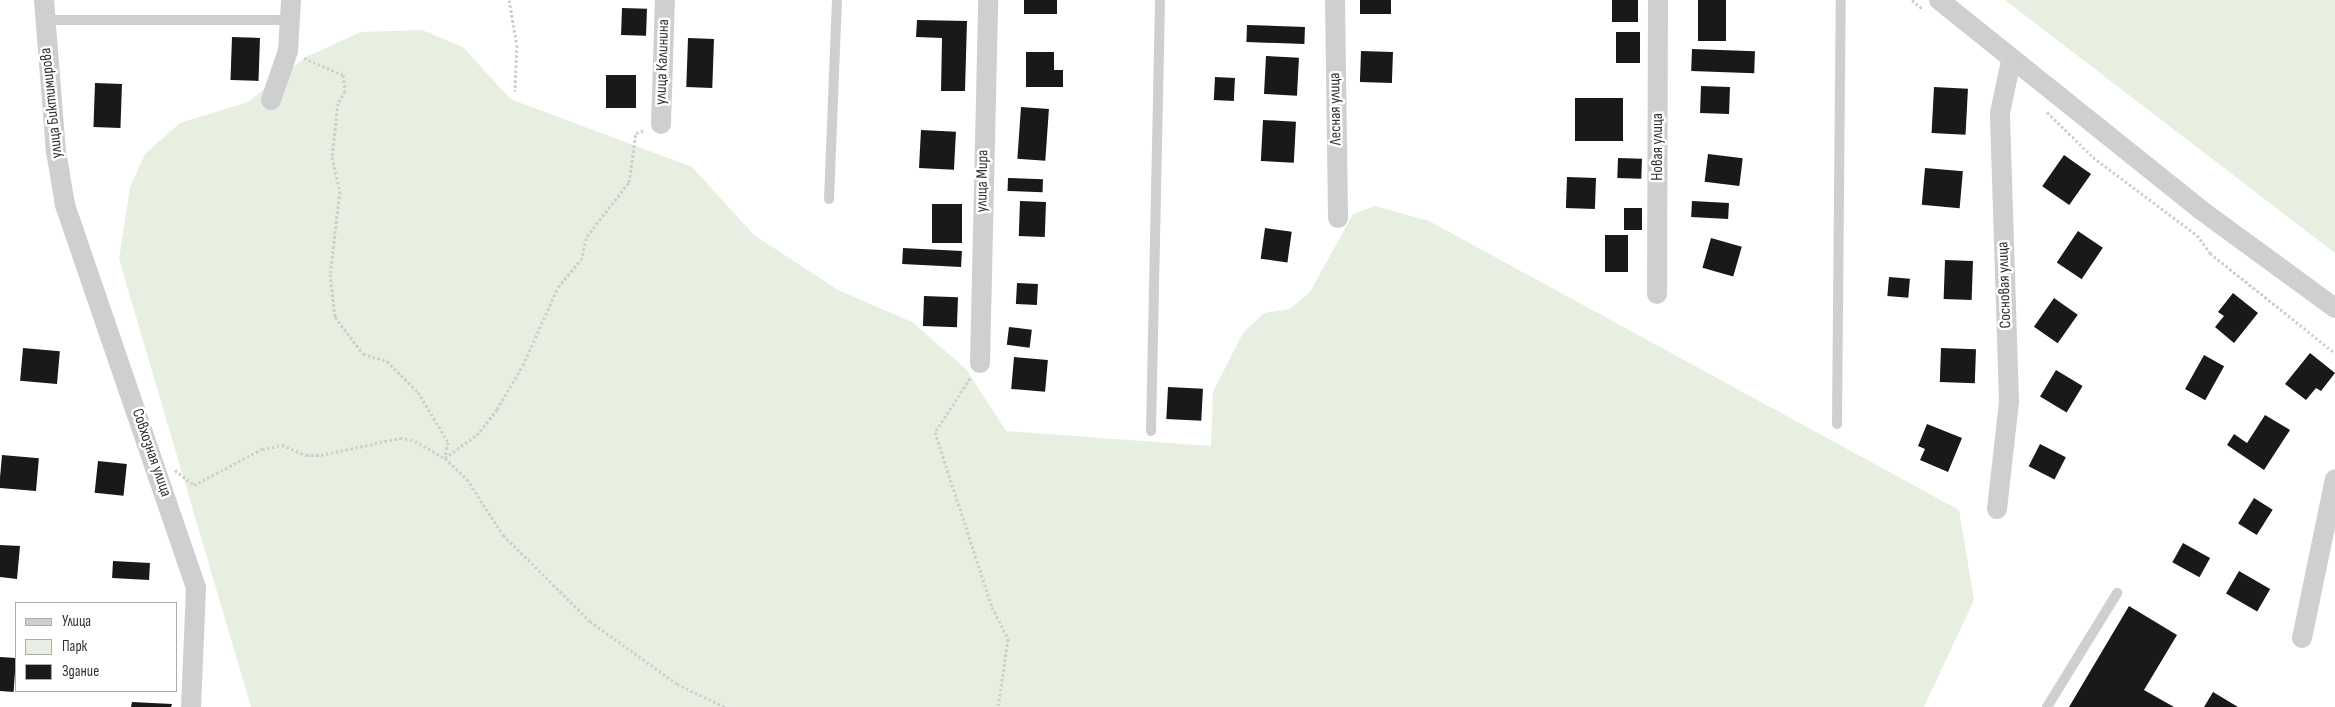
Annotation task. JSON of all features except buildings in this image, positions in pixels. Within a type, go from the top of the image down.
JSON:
[{"type":"street","points":[[271,100],[288,51],[291,0]]},
{"type":"street","name":"улица Калинина","points":[[661,124],[665,0]]},
{"type":"street","name":"улица Мира","points":[[980,363],[988,0]]},
{"type":"street","name":"Лесная улица","points":[[1335,0],[1338,218]]},
{"type":"street","name":"Новая улица","points":[[1657,294],[1658,0]]},
{"type":"street","points":[[1933,6],[2011,61],[2335,308]]},
{"type":"street","name":"улица Биктимирова","points":[[44,10],[65,205]]},
{"type":"street","name":"Сосновая улица","points":[[1997,509],[2009,402],[2000,113],[2011,61]]},
{"type":"street","name":"Совхозная улица","points":[[65,205],[151,451],[196,588],[191,707]]},
{"type":"street","points":[[2302,638],[2335,479]]},
{"type":"lane","points":[[829,199],[837,0]]},
{"type":"lane","points":[[1151,431],[1160,0]]},
{"type":"lane","points":[[1837,424],[1840,0]]},
{"type":"lane","points":[[44,10],[290,20]]},
{"type":"lane","points":[[2047,707],[2117,593]]},
{"type":"path","points":[[508,0],[517,45],[514,91]]},
{"type":"path","points":[[1912,0],[1933,6]]},
{"type":"path","points":[[288,51],[343,75],[345,91],[338,103],[332,157],[340,191],[330,274],[335,317],[362,354],[387,361],[418,392],[448,442],[444,458]]},
{"type":"path","points":[[2042,107],[2093,157],[2197,235],[2210,253],[2335,353]]},
{"type":"path","points":[[444,458],[477,435],[497,409],[523,365],[558,287],[582,260],[587,236],[629,182],[636,133],[661,124]]},
{"type":"path","points":[[980,363],[936,432],[992,607],[1008,639],[998,707]]},
{"type":"path","points":[[151,451],[194,485],[262,449],[282,445],[306,455],[322,455],[400,438],[444,458],[467,479],[502,535],[590,621],[677,684],[725,707]]},
{"type":"green space","points":[[2005,0],[2335,0],[2335,253]]},
{"type":"green space","points":[[422,30],[463,47],[510,99],[692,167],[754,235],[838,290],[912,322],[966,369],[1006,431],[1211,446],[1213,392],[1243,333],[1264,313],[1290,309],[1310,292],[1353,214],[1375,206],[1429,221],[1959,510],[1974,600],[1924,707],[251,707],[119,259],[130,187],[145,154],[180,123],[248,102],[306,57],[361,32]]}]
